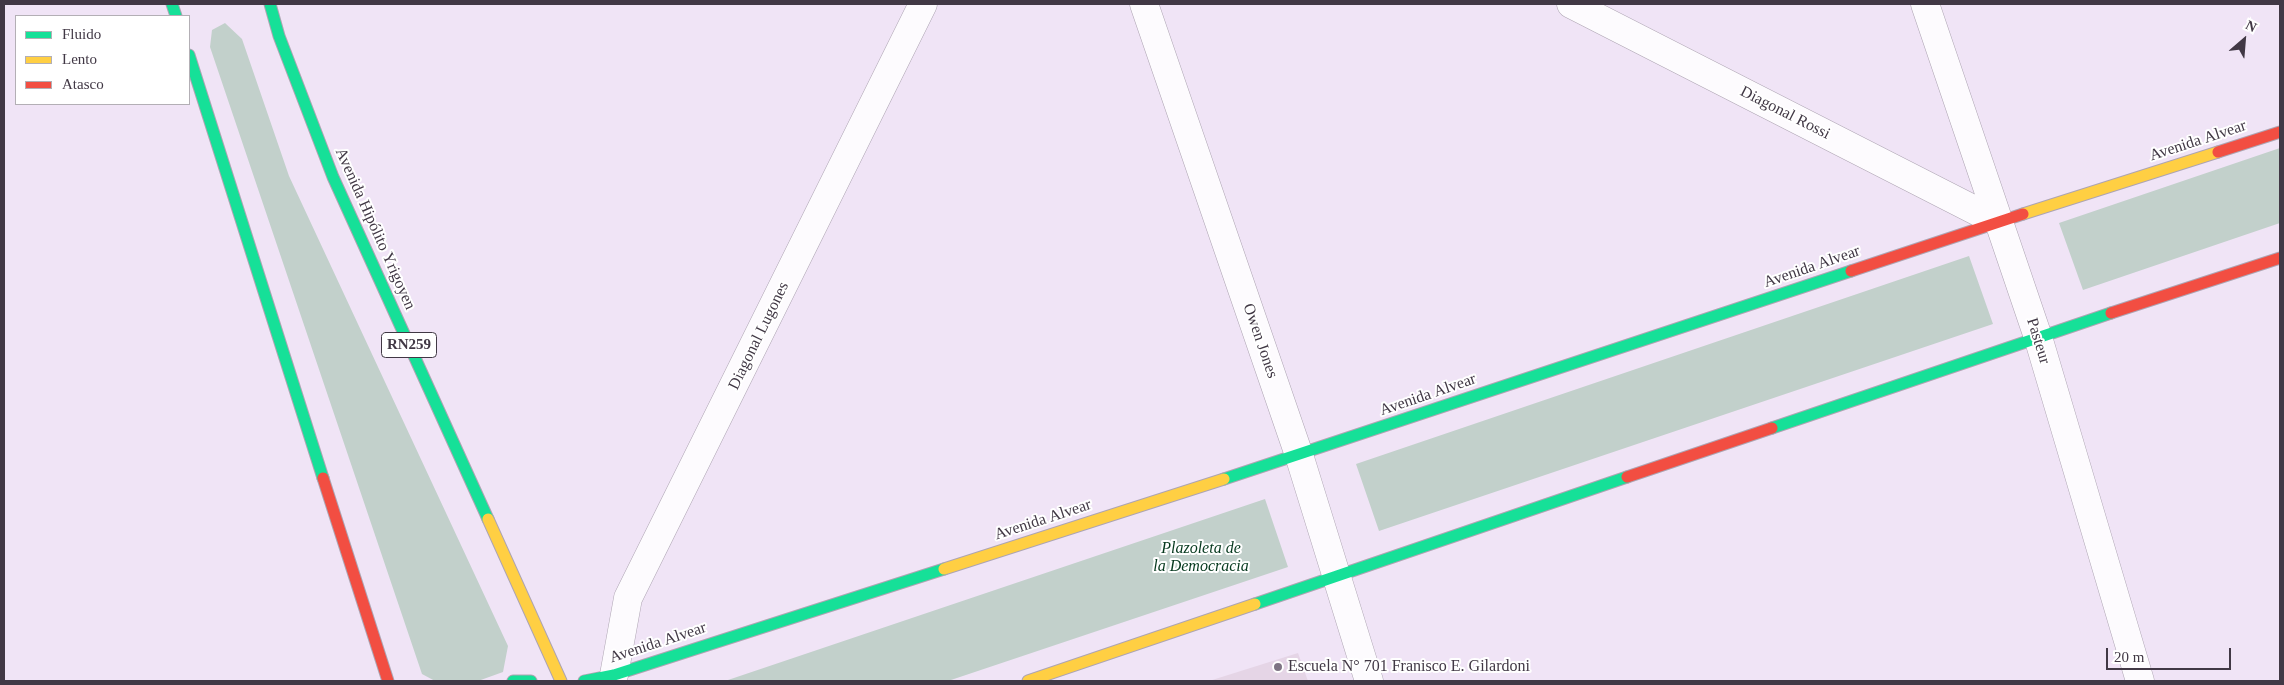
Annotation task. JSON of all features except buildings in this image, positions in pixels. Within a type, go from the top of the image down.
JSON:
[{"type":"main road","name":"Avenida Hipólito Yrigoyen","points":[[270,4],[279,36],[333,177],[561,681]]},
{"type":"main road","points":[[190,59],[388,681]]},
{"type":"main road","name":"Avenida Alvear","points":[[584,681],[614,675],[1299,456],[1998,222],[2280,132]]},
{"type":"main road","points":[[1028,681],[2038,337],[2280,258]]},
{"type":"main road","points":[[513,681],[531,681]]},
{"type":"street","name":"Diagonal Lugones","points":[[614,675],[628,598],[924,4]]},
{"type":"street","name":"Owen Jones","points":[[1144,4],[1299,456],[1369,681]]},
{"type":"street","name":"Diagonal Rossi","points":[[1571,4],[1998,222]]},
{"type":"street","name":"Pasteur","points":[[1925,4],[2038,337],[2140,681]]},
{"type":"shaded area","name":"Escuela N° 701 Franisco E. Gilardoni","points":[[1298,653],[1308,681],[1209,681]]},
{"type":"green space","points":[[225,23],[242,39],[289,176],[508,646],[503,672],[478,681],[435,681],[422,674],[210,47],[212,30]]},
{"type":"green space","points":[[2280,148],[2280,223],[2083,290],[2059,223]]},
{"type":"green space","points":[[1969,256],[1993,324],[1379,531],[1356,464]]},
{"type":"green space","name":"Plazoleta de la Democracia","points":[[1265,499],[1288,567],[948,681],[725,681]]},
{"type":"traffic: fast","points":[[172,4],[176,15]]},
{"type":"traffic: fast","points":[[270,4],[279,36],[333,177],[488,519]]},
{"type":"traffic: fast","points":[[190,58],[323,478]]},
{"type":"traffic: fast","points":[[1224,479],[1851,271]]},
{"type":"traffic: fast","points":[[1772,428],[2111,313]]},
{"type":"traffic: fast","points":[[1255,604],[1627,477]]},
{"type":"traffic: fast","points":[[584,681],[614,675],[944,569]]},
{"type":"traffic: fast","points":[[513,681],[531,681]]},
{"type":"traffic: slow","points":[[2023,214],[2218,152]]},
{"type":"traffic: slow","points":[[944,569],[1224,479]]},
{"type":"traffic: slow","points":[[488,519],[561,681]]},
{"type":"traffic: slow","points":[[1028,681],[1255,604]]},
{"type":"traffic: jam","points":[[2218,152],[2280,132]]},
{"type":"traffic: jam","points":[[1851,271],[2023,214]]},
{"type":"traffic: jam","points":[[2111,313],[2280,258]]},
{"type":"traffic: jam","points":[[1627,477],[1772,428]]},
{"type":"traffic: jam","points":[[323,478],[388,681]]},
{"type":"place","name":"Escuela N° 701 Franisco E. Gilardoni","points":[[1278,667]]}]
